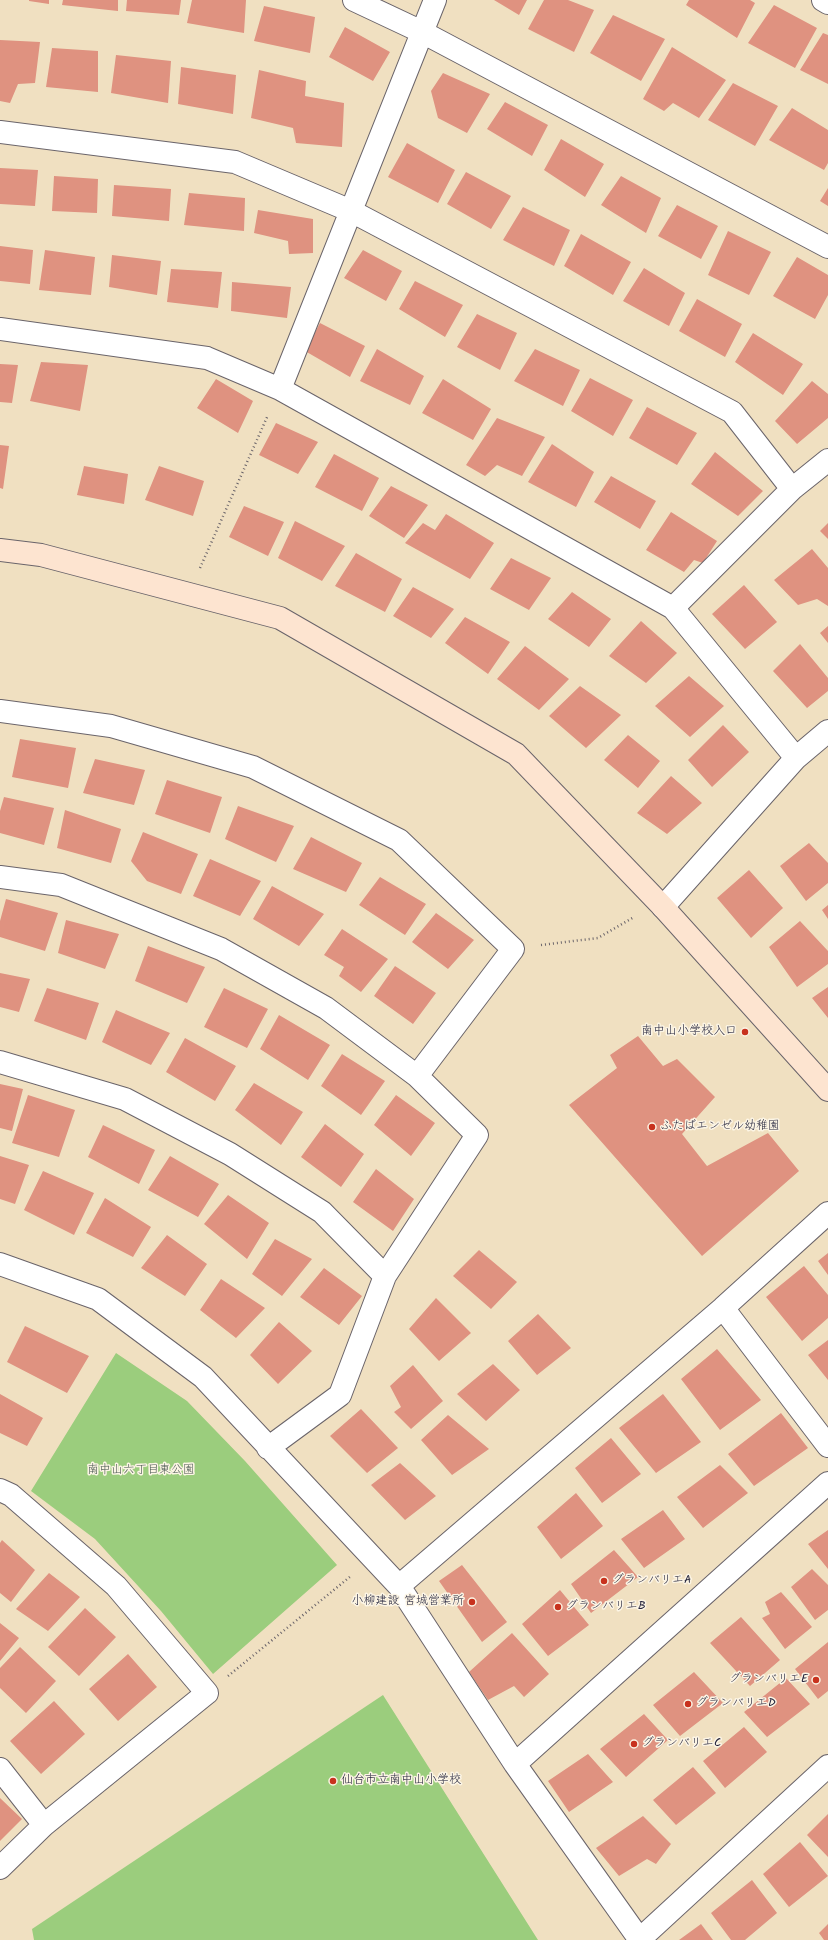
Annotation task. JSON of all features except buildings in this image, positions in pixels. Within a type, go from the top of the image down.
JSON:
[{"type":"street","points":[[354,0],[422,32],[828,247]]},
{"type":"street","points":[[280,390],[435,0]]},
{"type":"street","points":[[822,0],[828,3]]},
{"type":"street","points":[[0,132],[235,162],[351,211],[732,412],[792,490]]},
{"type":"street","points":[[0,329],[207,358],[280,390],[673,608],[796,758]]},
{"type":"street","points":[[673,608],[792,490],[828,460]]},
{"type":"street","points":[[0,550],[41,555],[280,618],[516,754],[663,907],[828,1090]]},
{"type":"street","points":[[0,711],[111,726],[253,767],[399,840],[513,949],[417,1076]]},
{"type":"street","points":[[663,907],[796,758],[828,731]]},
{"type":"street","points":[[0,877],[61,885],[221,949],[326,1008],[417,1076],[477,1135],[385,1276],[340,1395],[268,1448]]},
{"type":"street","points":[[0,1062],[125,1099],[230,1154],[322,1212],[385,1276]]},
{"type":"street","points":[[399,1586],[723,1308],[828,1213]]},
{"type":"street","points":[[0,1264],[98,1299],[203,1377],[399,1586],[515,1764],[640,1940],[828,1766]]},
{"type":"street","points":[[723,1308],[828,1446]]},
{"type":"street","points":[[515,1764],[828,1483]]},
{"type":"street","points":[[0,1490],[11,1494],[116,1586],[207,1693],[44,1825],[0,1868]]},
{"type":"street","points":[[0,1769],[44,1825]]},
{"type":"path","points":[[197,574],[280,390]]},
{"type":"path","points":[[513,949],[598,938],[636,916]]},
{"type":"path","points":[[207,1693],[373,1558]]},
{"type":"green space","name":"南中山六丁目東公園","points":[[116,1353],[187,1401],[245,1461],[337,1565],[213,1674],[161,1611],[95,1539],[31,1491]]},
{"type":"green space","name":"仙台市立南中山小学校","points":[[383,1695],[538,1940],[34,1940],[32,1929]]},
{"type":"place","name":"南中山小学校入口","points":[[745,1032]]},
{"type":"place","name":"ふたばエンゼル幼稚園","points":[[652,1127]]},
{"type":"place","name":"グランバリエA","points":[[604,1581]]},
{"type":"place","name":"小柳建設 宮城営業所","points":[[472,1602]]},
{"type":"place","name":"グランバリエB","points":[[558,1607]]},
{"type":"place","name":"グランバリエE","points":[[816,1680]]},
{"type":"place","name":"グランバリエD","points":[[688,1704]]},
{"type":"place","name":"グランバリエC","points":[[634,1744]]},
{"type":"place","name":"仙台市立南中山小学校","points":[[333,1781]]}]
